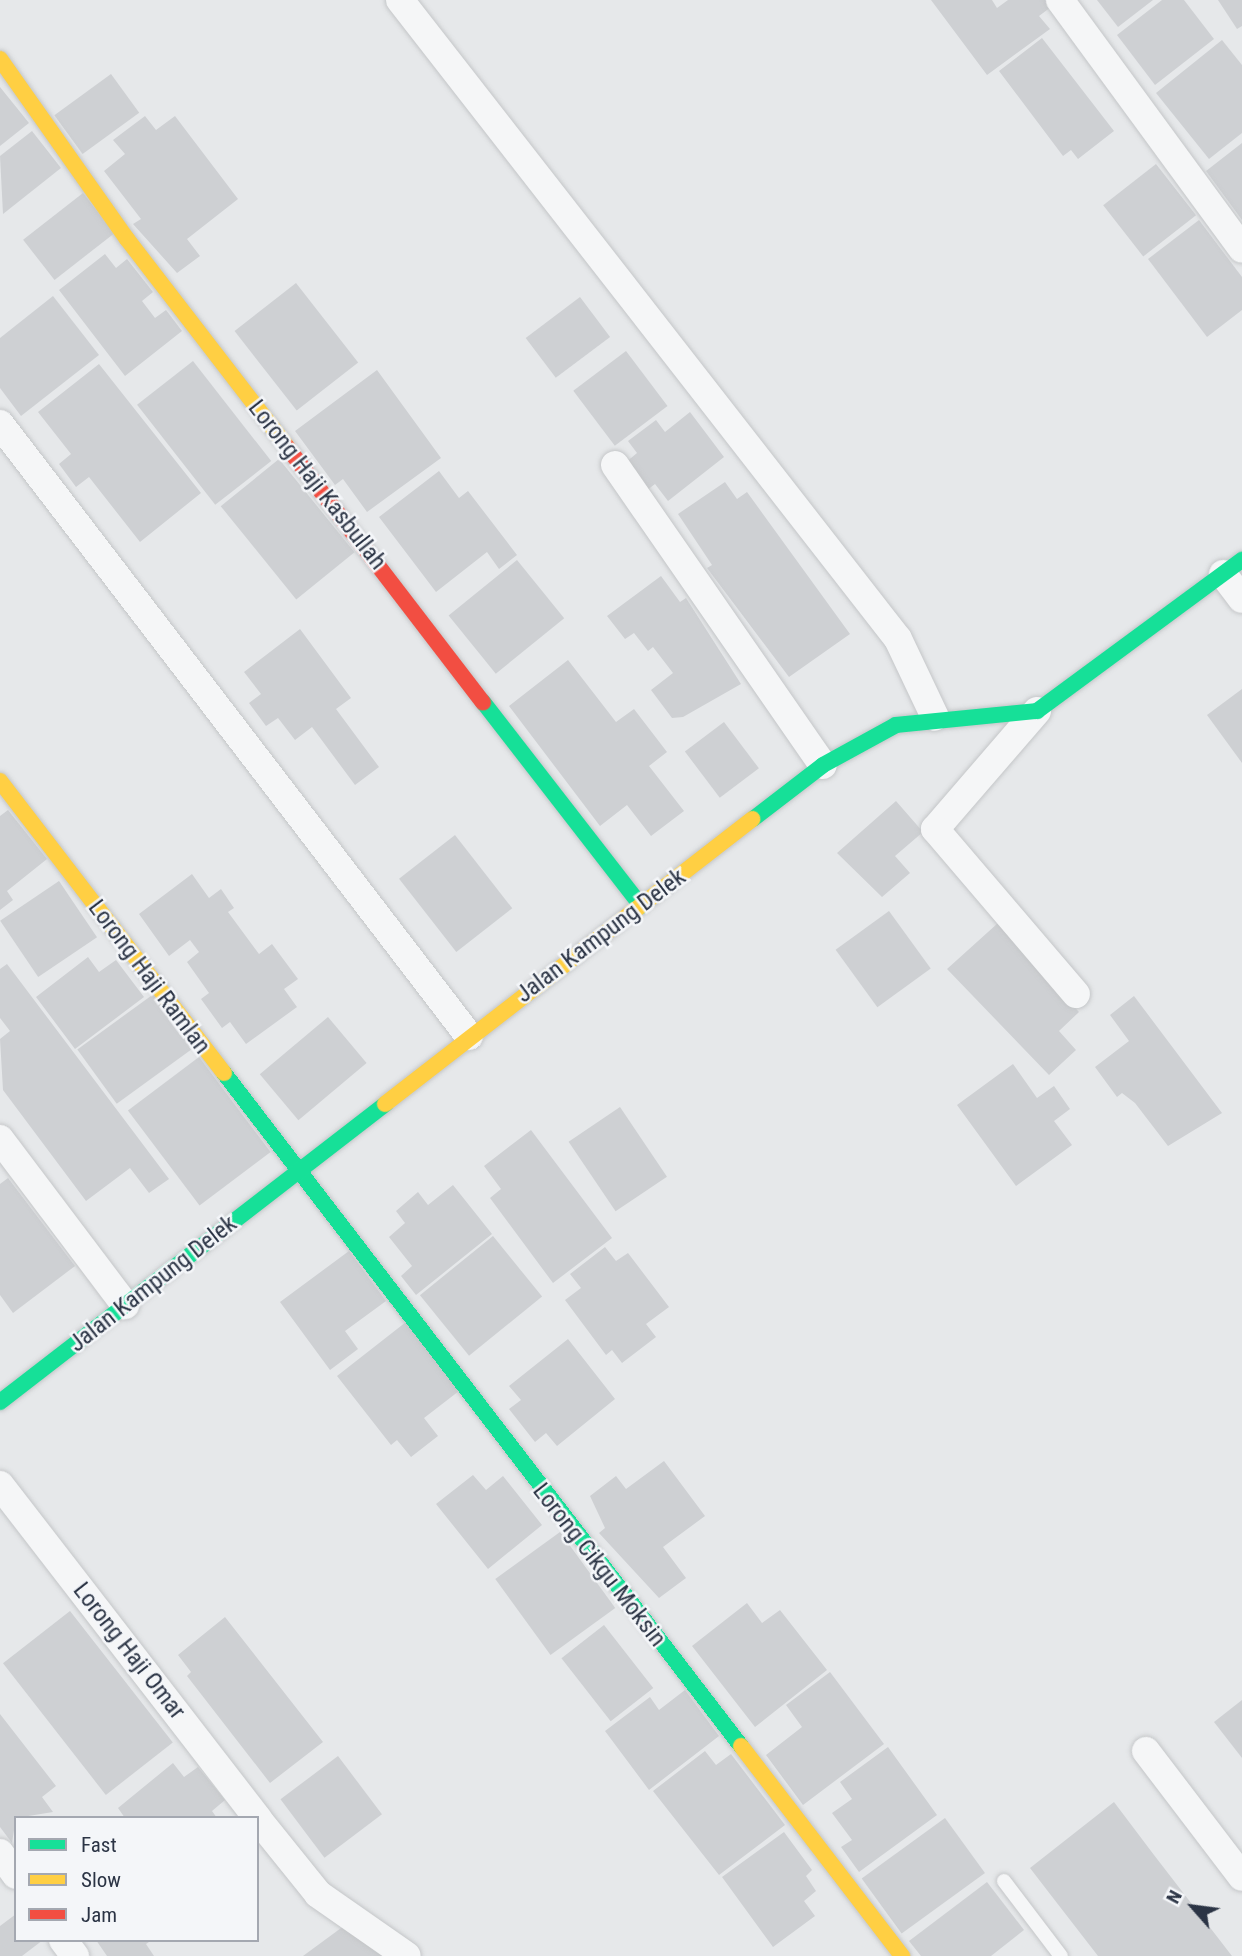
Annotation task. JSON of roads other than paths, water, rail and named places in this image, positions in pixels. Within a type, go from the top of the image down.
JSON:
[{"type":"street","points":[[400,0],[898,639],[935,717]]},
{"type":"street","points":[[1059,0],[1242,249]]},
{"type":"street","name":"Lorong Haji Kasbullah","points":[[0,58],[127,239],[641,906]]},
{"type":"street","points":[[0,424],[469,1037]]},
{"type":"street","points":[[615,465],[823,765]]},
{"type":"street","points":[[1076,994],[935,829],[1037,710],[1233,567],[1242,599]]},
{"type":"street","name":"Jalan Kampung Delek","points":[[0,1402],[823,765],[896,725],[935,717],[1037,710]]},
{"type":"street","name":"Lorong Haji Ramlan","points":[[0,781],[298,1173]]},
{"type":"street","points":[[0,1139],[125,1305]]},
{"type":"street","name":"Lorong Cikgu Moksin","points":[[298,1173],[902,1956]]},
{"type":"street","name":"Lorong Haji Omar","points":[[0,1485],[255,1816]]},
{"type":"street","points":[[1146,1751],[1242,1877]]},
{"type":"street","name":"Lorong Haji Omar","points":[[259,1821],[317,1894],[407,1956]]},
{"type":"street","points":[[0,1853],[14,1872]]},
{"type":"lane","points":[[1004,1881],[1061,1956]]}]
